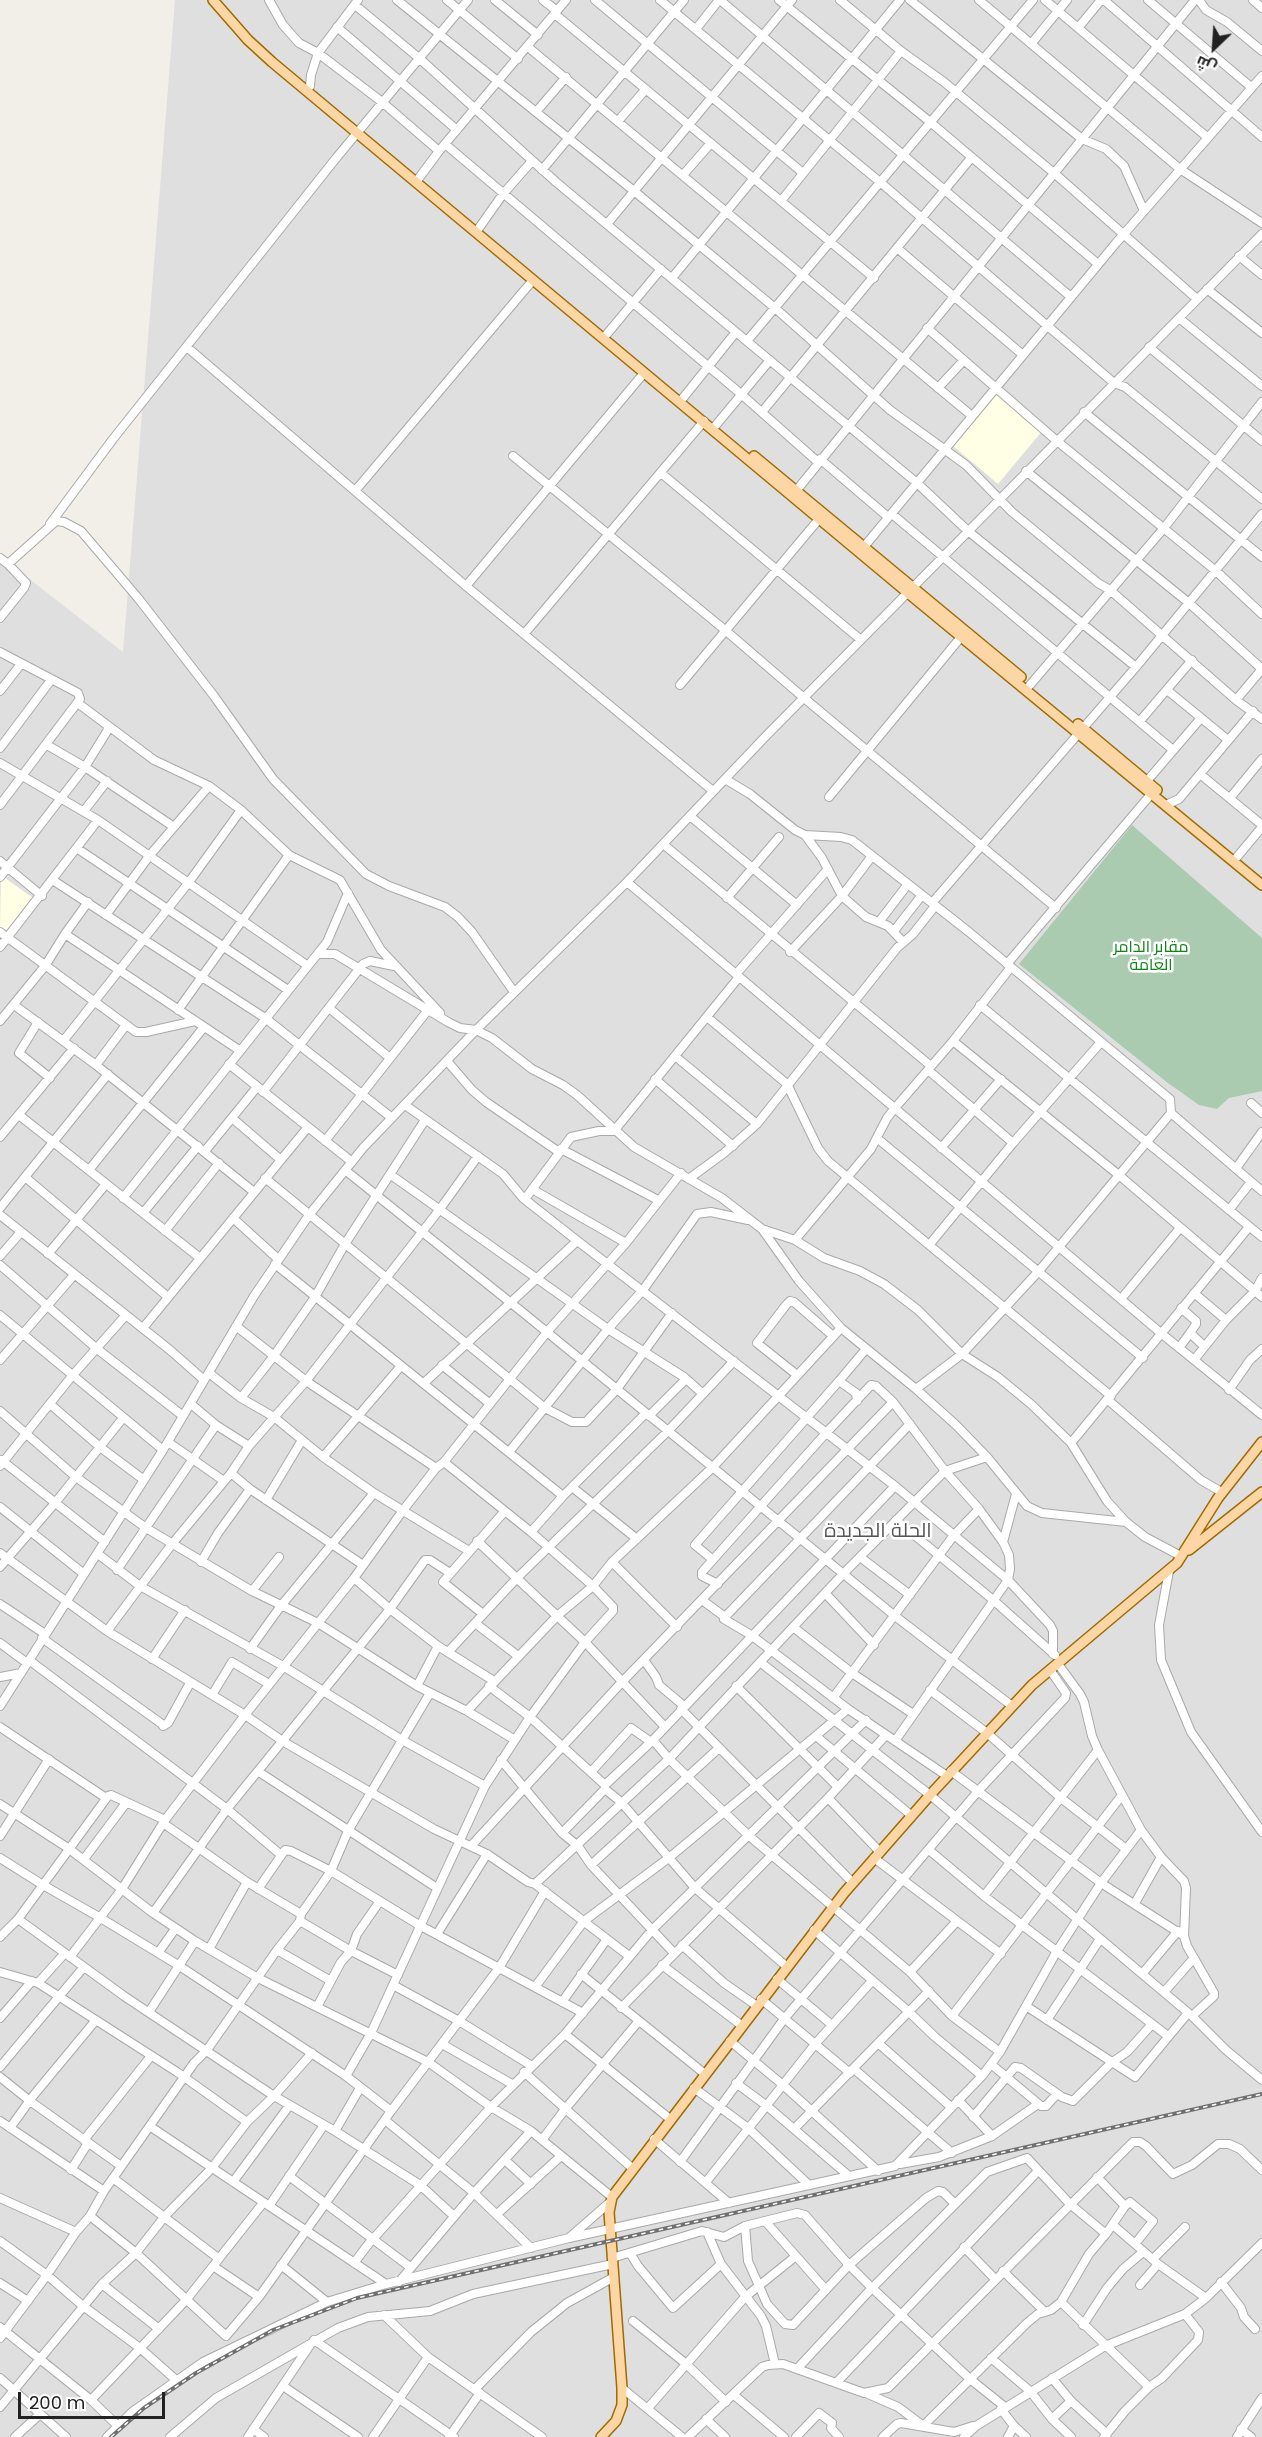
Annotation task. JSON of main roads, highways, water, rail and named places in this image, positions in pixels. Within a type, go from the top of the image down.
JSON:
[{"type":"main road","points":[[213,0],[248,40],[272,62],[418,180],[533,280],[819,519],[1030,685],[1152,793],[1237,857],[1262,879]]},
{"type":"main road","points":[[220,0],[252,36],[359,131]]},
{"type":"main road","points":[[418,180],[796,491],[961,637],[1147,781],[1169,804],[1262,885]]},
{"type":"main road","points":[[1179,1557],[1218,1490],[1262,1437]]},
{"type":"main road","points":[[601,2437],[612,2426],[622,2405],[610,2200],[786,1966],[877,1855],[1012,1706],[1169,1571],[1249,1453],[1262,1442]]},
{"type":"main road","points":[[1179,1557],[1262,1492]]},
{"type":"railway","points":[[111,2437],[144,2408],[196,2373],[273,2330],[357,2298],[1262,2094]]},
{"type":"district","name":"الحلة الجديدة","points":[[878,1532]]},
{"type":"park label","name":"مقابر الدامر العامة","points":[[1151,957]]}]
